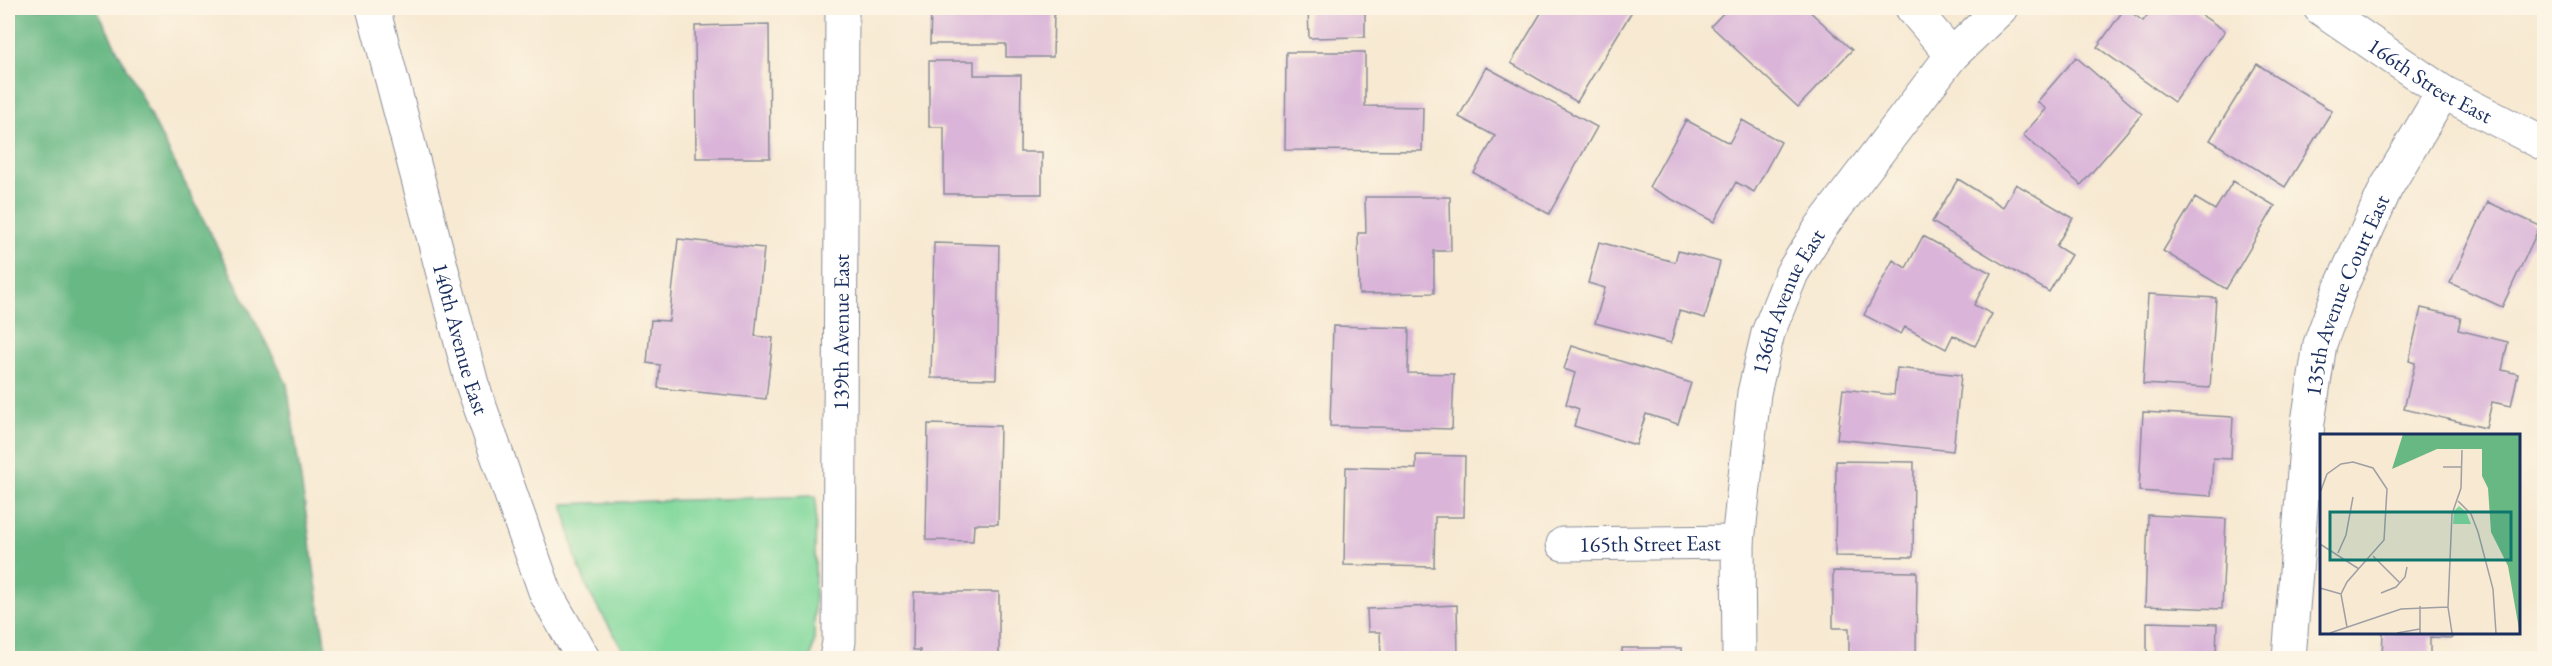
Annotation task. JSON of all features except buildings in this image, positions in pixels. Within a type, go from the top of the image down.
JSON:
[{"type":"street","name":"140th Avenue East","points":[[373,8],[472,384],[546,594],[583,658]]},
{"type":"street","name":"139th Avenue East","points":[[836,658],[839,642],[842,8]]},
{"type":"street","points":[[1912,8],[1952,56]]},
{"type":"street","name":"136th Avenue East","points":[[1738,658],[1738,542],[1754,393],[1768,333],[1792,273],[1821,227],[1952,56],[2001,8]]},
{"type":"street","name":"166th Street East","points":[[2320,8],[2443,92],[2544,144]]},
{"type":"street","name":"135th Avenue Court East","points":[[2289,658],[2308,422],[2320,344],[2340,289],[2386,188],[2443,92]]},
{"type":"street","name":"165th Street East","points":[[1563,544],[1738,542]]},
{"type":"green space","points":[[8,8],[96,8],[287,384],[327,658],[8,658]]},
{"type":"green space","points":[[816,496],[814,641],[811,658],[628,658],[590,594],[576,559],[563,504]]}]
